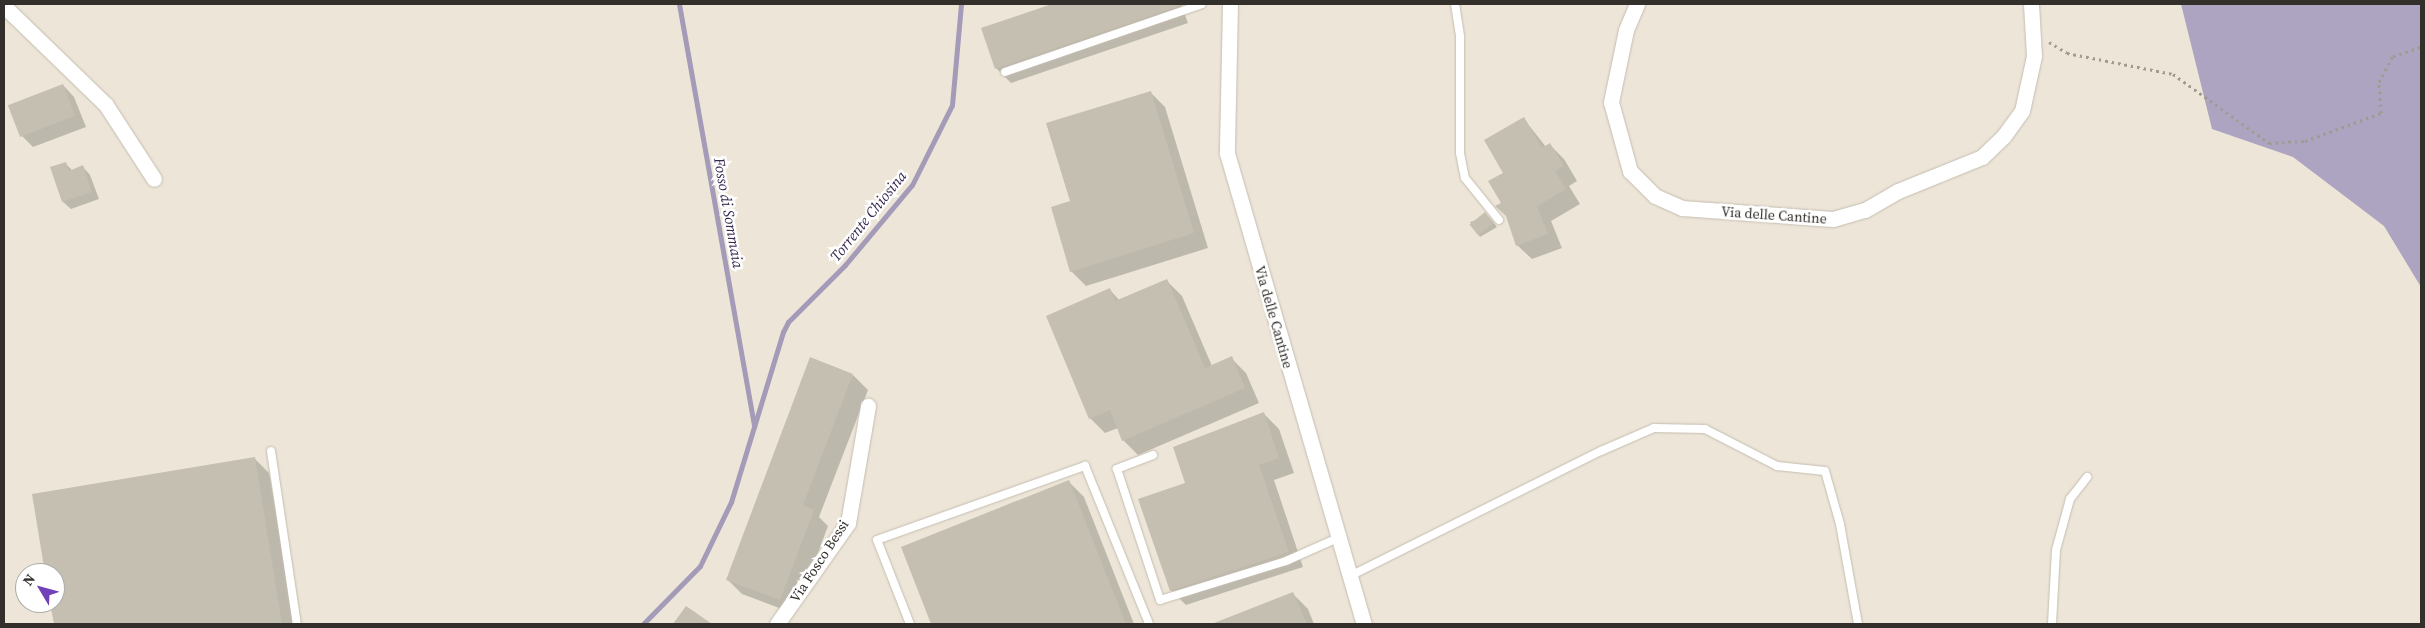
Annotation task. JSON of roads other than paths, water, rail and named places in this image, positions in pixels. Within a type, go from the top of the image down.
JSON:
[{"type":"street","name":"Via delle Cantine","points":[[1230,4],[1227,153],[1364,624]]},
{"type":"street","name":"Via delle Cantine","points":[[1637,4],[1626,30],[1611,102],[1630,171],[1656,196],[1682,208],[1824,219],[1833,219],[1865,210],[1898,191],[1982,157],[2002,137],[2022,111],[2034,56],[2031,4]]},
{"type":"street","points":[[4,6],[106,105],[154,180]]},
{"type":"street","name":"Via Fosco Bessi","points":[[777,624],[848,523],[868,406]]},
{"type":"lane","points":[[1005,72],[1202,4]]},
{"type":"lane","points":[[1455,4],[1460,37],[1460,153],[1465,178],[1499,220]]},
{"type":"lane","points":[[1350,576],[1593,455],[1654,428],[1705,429],[1777,466],[1825,471],[1840,524],[1858,624]]},
{"type":"lane","points":[[272,450],[297,624]]},
{"type":"lane","points":[[1153,455],[1117,469],[1160,600],[1286,561],[1338,538]]},
{"type":"lane","points":[[910,624],[877,540],[1084,466],[1149,624]]},
{"type":"lane","points":[[2052,624],[2056,550],[2070,499],[2087,477]]},
{"type":"waterway","name":"Fosso di Sommaia","points":[[679,4],[754,426]]},
{"type":"waterway","name":"Torrente Chiosina","points":[[643,624],[700,566],[731,502],[783,332],[788,322],[845,265],[912,185],[952,105],[961,4]]}]
